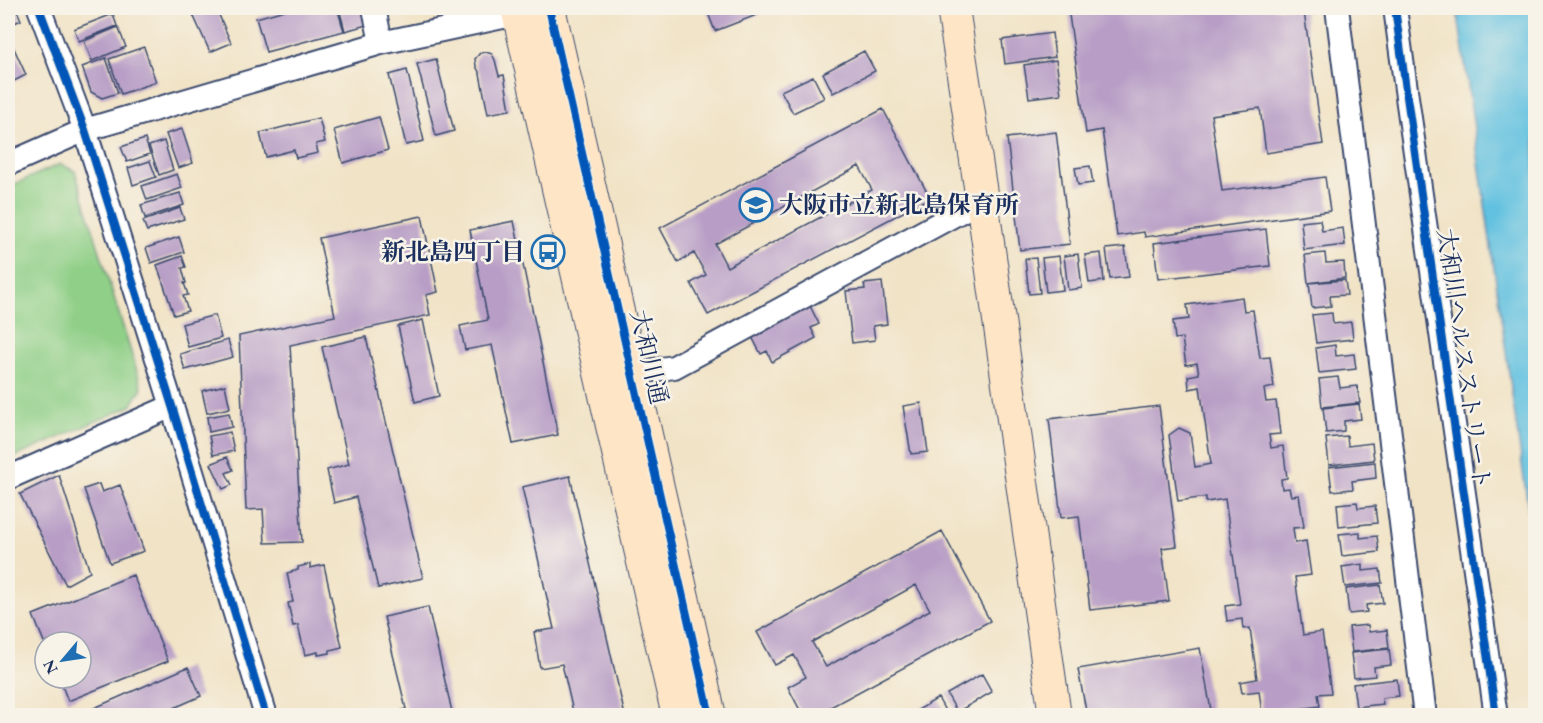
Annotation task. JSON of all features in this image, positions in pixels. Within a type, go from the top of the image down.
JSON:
[{"type":"street","points":[[39,8],[85,130],[266,716]]},
{"type":"street","points":[[374,8],[381,43]]},
{"type":"street","name":"大和川通","points":[[549,8],[710,716]]},
{"type":"street","points":[[953,8],[1055,716]]},
{"type":"street","points":[[1337,8],[1425,716]]},
{"type":"street","name":"大和川ヘルスストリート","points":[[1395,8],[1496,716]]},
{"type":"street","points":[[8,164],[85,130],[381,43],[526,10],[678,716]]},
{"type":"street","points":[[633,373],[674,367],[982,200]]},
{"type":"street","points":[[8,478],[172,406]]},
{"type":"green space","points":[[60,164],[75,171],[142,388],[131,406],[8,460],[8,187]]},
{"type":"water","points":[[1457,8],[1535,8],[1535,556]]},
{"type":"building","points":[[8,8],[16,8],[21,20],[8,26]]},
{"type":"building","points":[[190,8],[216,8],[231,43],[210,52]]},
{"type":"building","points":[[292,8],[337,8],[344,31],[266,52],[256,18]]},
{"type":"building","points":[[339,8],[366,8],[370,24],[345,31]]},
{"type":"building","points":[[400,8],[419,8],[401,13]]},
{"type":"building","points":[[706,8],[775,8],[715,31]]},
{"type":"building","points":[[1068,8],[1324,8],[1304,12],[1323,144],[1266,153],[1260,108],[1211,115],[1222,191],[1325,177],[1330,211],[1145,237],[1144,232],[1117,236],[1102,130],[1086,133]]},
{"type":"building","points":[[113,14],[117,26],[79,41],[74,29]]},
{"type":"building","points":[[118,27],[126,47],[92,61],[84,41]]},
{"type":"building","points":[[1052,33],[1055,57],[1005,64],[1002,40]]},
{"type":"building","points":[[8,35],[26,75],[8,84]]},
{"type":"building","points":[[144,47],[156,82],[121,94],[109,59]]},
{"type":"building","points":[[864,51],[875,71],[833,93],[823,73]]},
{"type":"building","points":[[480,53],[492,54],[499,76],[504,75],[510,110],[488,114],[475,59]]},
{"type":"building","points":[[106,58],[118,93],[102,98],[91,92],[82,67]]},
{"type":"building","points":[[436,59],[454,131],[436,136],[417,64]]},
{"type":"building","points":[[1056,60],[1061,94],[1029,98],[1024,65]]},
{"type":"building","points":[[407,70],[424,141],[406,145],[389,75]]},
{"type":"building","points":[[813,76],[824,98],[793,113],[781,91]]},
{"type":"building","points":[[883,109],[930,198],[708,315],[691,283],[706,275],[694,253],[678,262],[660,228]],"holes":[[[859,166],[872,190],[727,267],[715,244]]]},
{"type":"building","points":[[379,117],[388,150],[343,163],[334,130]]},
{"type":"building","points":[[319,118],[325,142],[316,144],[318,153],[296,158],[294,150],[266,157],[260,133]]},
{"type":"building","points":[[182,129],[193,163],[178,168],[166,134]]},
{"type":"building","points":[[1056,132],[1070,244],[1020,250],[1007,138]]},
{"type":"building","points":[[145,139],[150,154],[127,162],[121,147]]},
{"type":"building","points":[[164,141],[173,170],[159,175],[149,146]]},
{"type":"building","points":[[150,161],[156,177],[133,185],[128,168]]},
{"type":"building","points":[[1090,166],[1093,183],[1078,185],[1075,168]]},
{"type":"building","points":[[177,174],[182,188],[147,200],[142,186]]},
{"type":"building","points":[[180,193],[184,205],[145,218],[141,205]]},
{"type":"building","points":[[180,208],[184,219],[147,231],[143,221]]},
{"type":"building","points":[[422,216],[438,292],[426,295],[430,315],[290,345],[302,542],[265,543],[263,509],[246,510],[239,336],[335,316],[319,238]]},
{"type":"building","points":[[1320,220],[1322,231],[1343,228],[1345,245],[1304,250],[1301,222]]},
{"type":"building","points":[[514,221],[558,435],[513,444],[492,345],[465,350],[460,326],[488,320],[470,230]]},
{"type":"building","points":[[1266,229],[1270,266],[1158,279],[1154,243]]},
{"type":"building","points":[[179,237],[184,252],[151,263],[146,248]]},
{"type":"building","points":[[1125,247],[1129,277],[1110,279],[1106,249]]},
{"type":"building","points":[[1101,253],[1104,281],[1089,283],[1085,255]]},
{"type":"building","points":[[1325,253],[1326,263],[1344,262],[1345,278],[1308,283],[1305,255]]},
{"type":"building","points":[[1078,254],[1082,288],[1068,290],[1064,256]]},
{"type":"building","points":[[182,256],[186,267],[182,268],[188,295],[183,296],[188,311],[174,315],[157,265]]},
{"type":"building","points":[[1059,256],[1063,290],[1046,292],[1042,258]]},
{"type":"building","points":[[1036,258],[1040,293],[1029,294],[1025,259]]},
{"type":"building","points":[[1345,280],[1347,295],[1330,296],[1331,306],[1312,308],[1309,283]]},
{"type":"building","points":[[882,282],[887,324],[873,326],[875,340],[852,343],[846,291],[865,289],[864,284]]},
{"type":"building","points":[[1242,297],[1244,311],[1253,310],[1260,358],[1270,357],[1274,387],[1264,389],[1266,402],[1276,401],[1280,434],[1269,435],[1271,448],[1283,446],[1287,478],[1281,479],[1282,489],[1289,488],[1291,496],[1299,495],[1304,527],[1293,528],[1295,543],[1306,541],[1311,575],[1295,577],[1303,635],[1322,632],[1331,693],[1318,694],[1320,706],[1262,714],[1259,691],[1242,693],[1240,682],[1257,679],[1250,628],[1243,629],[1242,619],[1227,621],[1225,606],[1240,604],[1225,499],[1206,502],[1206,497],[1178,501],[1169,435],[1179,428],[1190,433],[1195,467],[1211,464],[1200,387],[1189,389],[1188,376],[1199,374],[1197,363],[1186,365],[1182,338],[1175,339],[1173,321],[1189,319],[1187,305]]},
{"type":"building","points":[[809,304],[819,324],[811,328],[816,338],[772,362],[767,351],[761,354],[751,335]]},
{"type":"building","points":[[1332,313],[1333,324],[1351,322],[1353,339],[1316,343],[1312,315]]},
{"type":"building","points":[[215,315],[221,338],[188,347],[182,324]]},
{"type":"building","points":[[423,320],[439,396],[415,402],[398,326]]},
{"type":"building","points":[[366,337],[423,578],[378,588],[356,497],[334,503],[327,470],[349,464],[322,347]]},
{"type":"building","points":[[228,340],[233,357],[185,370],[180,354]]},
{"type":"building","points":[[1335,345],[1336,356],[1354,354],[1356,369],[1319,373],[1316,348]]},
{"type":"building","points":[[1338,377],[1340,388],[1357,386],[1360,403],[1322,407],[1319,379]]},
{"type":"building","points":[[225,385],[230,408],[207,413],[202,391]]},
{"type":"building","points":[[921,403],[928,452],[911,454],[903,406]]},
{"type":"building","points":[[1359,404],[1361,419],[1344,421],[1344,431],[1326,433],[1323,408]]},
{"type":"building","points":[[1159,406],[1177,546],[1162,548],[1169,601],[1090,610],[1079,516],[1061,518],[1049,419]]},
{"type":"building","points":[[229,413],[232,427],[209,432],[207,417]]},
{"type":"building","points":[[230,432],[234,451],[213,455],[209,436]]},
{"type":"building","points":[[1347,436],[1348,446],[1372,443],[1374,460],[1329,465],[1326,438]]},
{"type":"building","points":[[227,457],[233,470],[226,473],[232,485],[223,489],[211,464]]},
{"type":"building","points":[[1375,462],[1376,478],[1352,481],[1353,489],[1332,491],[1329,467]]},
{"type":"building","points":[[59,475],[90,572],[66,585],[20,494]]},
{"type":"building","points":[[570,476],[625,716],[574,716],[562,664],[540,668],[534,632],[554,629],[522,487]]},
{"type":"building","points":[[99,484],[102,492],[120,485],[144,551],[110,563],[84,489]]},
{"type":"building","points":[[1357,502],[1358,508],[1375,506],[1377,523],[1339,527],[1337,504]]},
{"type":"building","points":[[942,531],[990,621],[814,716],[803,716],[788,687],[806,677],[794,655],[775,665],[757,632]],"holes":[[[916,585],[930,610],[826,667],[812,642]]]},
{"type":"building","points":[[1360,532],[1360,538],[1377,536],[1379,552],[1342,556],[1339,534]]},
{"type":"building","points":[[310,564],[310,568],[324,565],[342,647],[330,650],[330,653],[318,655],[318,652],[305,655],[298,625],[293,626],[288,603],[293,602],[287,573]]},
{"type":"building","points":[[1363,564],[1363,571],[1380,569],[1382,583],[1345,587],[1342,567]]},
{"type":"building","points":[[133,575],[168,661],[68,701],[64,690],[93,690],[93,630],[39,630],[33,615]]},
{"type":"building","points":[[1380,585],[1383,603],[1366,605],[1367,612],[1349,614],[1346,589]]},
{"type":"building","points":[[428,607],[453,716],[383,716],[406,709],[384,617]]},
{"type":"building","points":[[1368,625],[1369,632],[1387,630],[1389,648],[1352,652],[1349,627]]},
{"type":"building","points":[[1200,648],[1212,716],[1087,716],[1078,669]]},
{"type":"building","points":[[1389,649],[1391,665],[1374,667],[1375,676],[1354,678],[1351,653]]},
{"type":"building","points":[[188,667],[201,696],[156,716],[76,716]]},
{"type":"building","points":[[982,674],[992,692],[957,712],[947,694]]},
{"type":"building","points":[[1397,679],[1399,696],[1382,698],[1383,704],[1356,707],[1353,684]]},
{"type":"building","points":[[938,698],[948,716],[908,716]]},
{"type":"cycle path","points":[[39,8],[85,130],[266,716]]},
{"type":"cycle path","points":[[549,8],[710,716]]},
{"type":"cycle path","points":[[1395,8],[1496,716]]},
{"type":"place","name":"大阪市立新北島保育所","points":[[756,205]]},
{"type":"place","name":"新北島四丁目","points":[[548,252]]}]
